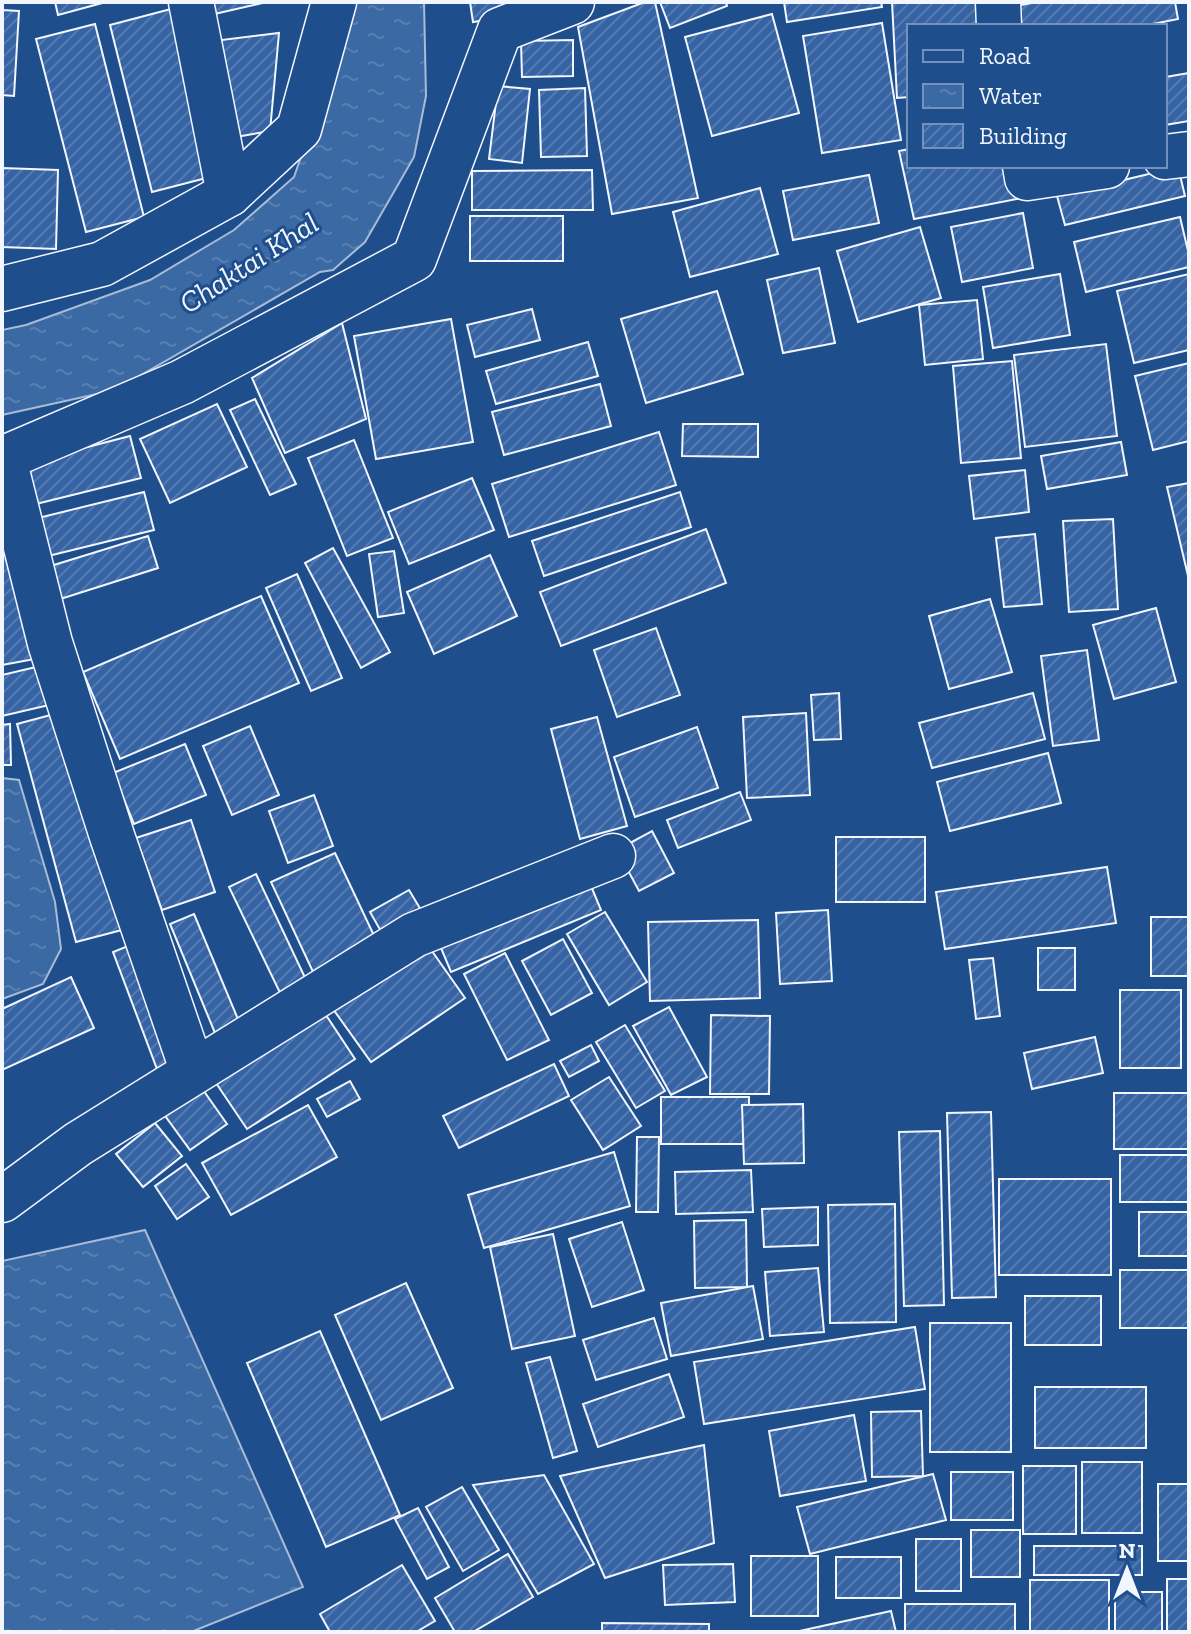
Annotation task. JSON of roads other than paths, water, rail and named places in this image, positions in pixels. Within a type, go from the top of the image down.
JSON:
[{"type":"street","points":[[191,2],[229,194]]},
{"type":"street","points":[[2,289],[102,264],[229,194],[299,129],[334,2]]},
{"type":"street","points":[[193,1072],[50,643],[3,459],[182,382],[414,259],[500,30],[572,2]]},
{"type":"street","points":[[998,2],[999,24]]},
{"type":"street","points":[[1167,157],[1189,154]]},
{"type":"street","points":[[1025,168],[1027,178],[1094,168]]},
{"type":"street","points":[[2,1200],[78,1144],[414,935],[613,856]]},
{"type":"water","name":"Chaktai Khal","points":[[345,2],[424,2],[426,96],[414,157],[365,242],[333,270],[320,272],[115,390],[2,415],[2,330],[26,325],[150,280],[234,230],[294,177],[341,41]]},
{"type":"water","points":[[2,778],[19,780],[55,902],[61,949],[43,984],[2,999]]},
{"type":"water","points":[[145,1230],[303,1587],[191,1632],[2,1632],[2,1261]]}]
